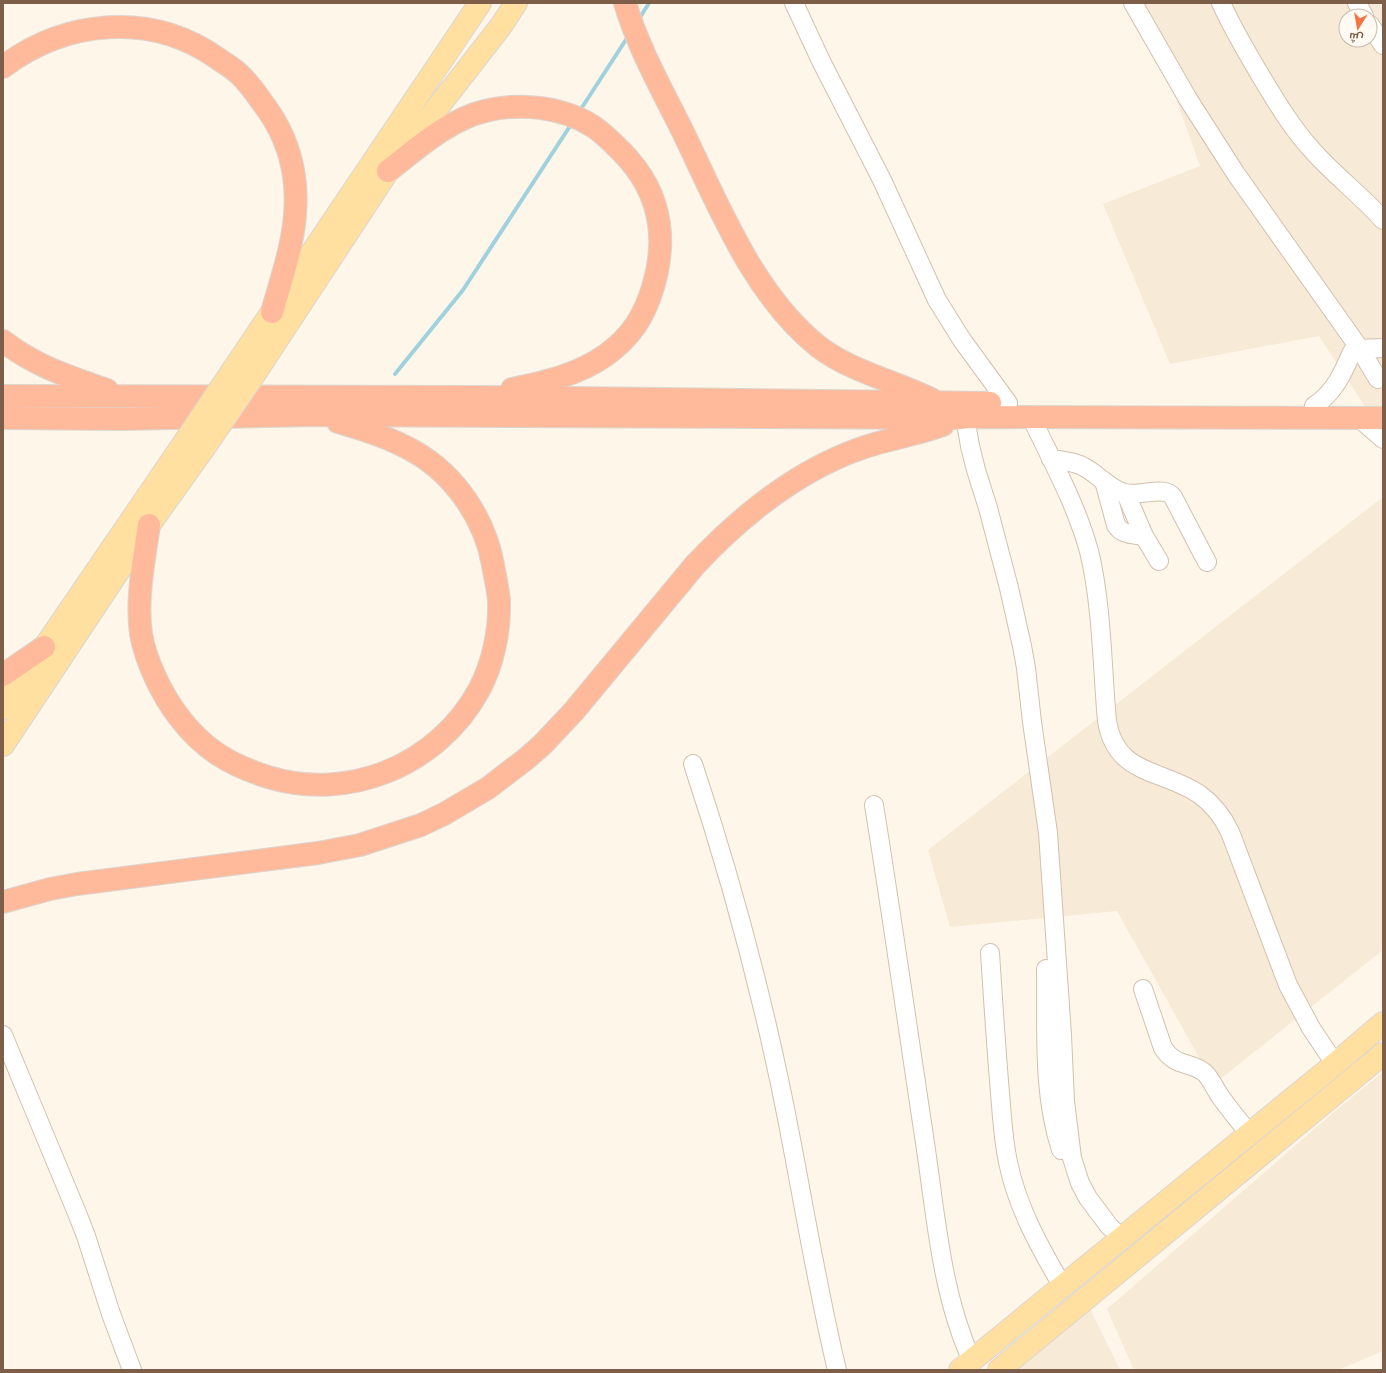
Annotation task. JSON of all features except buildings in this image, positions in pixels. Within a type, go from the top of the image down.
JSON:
[{"type":"highway","points":[[625,3],[630,20],[648,61],[744,256],[757,277],[784,312],[808,338],[835,357],[938,403]]},
{"type":"highway","points":[[3,68],[30,49],[62,35],[78,31],[113,27],[149,30],[187,40],[206,50],[238,73],[254,91],[277,124],[288,146],[294,175],[296,194],[294,231],[272,312]]},
{"type":"highway","points":[[388,171],[432,137],[448,126],[466,117],[505,107],[525,107],[545,109],[562,113],[578,118],[593,126],[606,136],[636,167],[644,179],[656,210],[659,224],[660,255],[656,278],[649,300],[639,321],[624,340],[606,355],[583,369],[556,380],[478,397]]},
{"type":"highway","points":[[3,341],[26,357],[54,371],[123,395]]},
{"type":"highway","points":[[3,396],[123,395],[478,397],[1383,407]]},
{"type":"highway","points":[[149,525],[140,592],[142,635],[156,679],[164,697],[198,740],[229,762],[248,771],[282,781],[317,785],[353,782],[370,778],[403,764],[418,755],[434,744],[459,718],[480,689],[486,674],[495,640],[499,602],[495,572],[488,546],[478,520],[468,502],[432,463],[414,451],[371,432],[314,415]]},
{"type":"highway","points":[[3,418],[122,419],[314,415],[1383,418]]},
{"type":"highway","points":[[3,902],[50,889],[77,884],[318,853],[360,845],[421,825],[444,814],[488,788],[508,774],[543,744],[574,711],[694,565],[714,544],[761,504],[809,472],[843,455],[866,447],[925,431],[963,418]]},
{"type":"highway","points":[[3,675],[44,648]]},
{"type":"main road","points":[[243,374],[272,312],[480,3]]},
{"type":"main road","points":[[3,708],[44,648],[195,444],[243,374],[388,171],[500,26],[516,3]]},
{"type":"main road","points":[[3,745],[149,525],[195,444]]},
{"type":"main road","points":[[966,1365],[1063,1287],[1248,1133],[1335,1064],[1383,1023]]},
{"type":"main road","points":[[999,1370],[1383,1054]]},
{"type":"street","points":[[794,3],[821,61],[882,180],[937,300],[962,340],[1008,403]]},
{"type":"street","points":[[1133,3],[1188,99],[1232,168],[1360,348],[1378,379]]},
{"type":"street","points":[[1221,3],[1234,32],[1282,112],[1296,131],[1328,167],[1359,194],[1383,220]]},
{"type":"street","points":[[1314,406],[1327,396],[1334,388],[1354,350],[1360,348],[1383,348]]},
{"type":"street","points":[[963,418],[1009,588],[1026,668],[1050,854],[1067,1123],[1072,1158],[1080,1183]]},
{"type":"street","points":[[1031,418],[1078,518],[1093,570],[1098,608],[1107,721],[1111,738],[1121,754],[1135,766],[1182,785],[1199,794],[1218,812],[1225,821],[1288,984],[1311,1028],[1335,1064]]},
{"type":"street","points":[[1359,418],[1383,439]]},
{"type":"street","points":[[1051,459],[1070,462],[1082,466],[1120,492],[1126,494],[1166,492],[1171,494],[1207,562]]},
{"type":"street","points":[[1104,481],[1116,525],[1126,534],[1144,536]]},
{"type":"street","points":[[1126,494],[1144,536],[1159,561]]},
{"type":"street","points":[[693,764],[731,883],[756,978],[780,1085],[817,1279],[837,1370]]},
{"type":"street","points":[[874,805],[942,1256],[953,1311],[962,1339],[966,1365]]},
{"type":"street","points":[[1041,893],[1048,1069],[1050,1100],[1056,1133],[1066,1164],[1072,1174],[1080,1183],[1098,1212],[1109,1226],[1122,1238]]},
{"type":"street","points":[[990,953],[996,1049],[1005,1146],[1008,1162],[1024,1212],[1040,1247],[1063,1287]]},
{"type":"street","points":[[1142,988],[1163,1048],[1176,1061],[1206,1074],[1248,1133]]},
{"type":"street","points":[[3,1035],[80,1218],[111,1314],[132,1370]]},
{"type":"shaded area","points":[[1142,3],[1383,3],[1383,434],[1319,336],[1170,364],[1103,204],[1200,166]]},
{"type":"shaded area","points":[[1383,497],[1383,950],[1214,1084],[1117,911],[950,927],[928,850]]},
{"type":"shaded area","points":[[1383,1072],[1383,1351],[1338,1370],[1134,1370],[1107,1309],[1334,1112]]},
{"type":"shaded area","points":[[1090,1309],[1120,1370],[1016,1370]]},
{"type":"waterway","points":[[639,19],[649,3]]},
{"type":"waterway","points":[[579,112],[629,35]]},
{"type":"waterway","points":[[395,374],[463,290],[572,123]]}]
